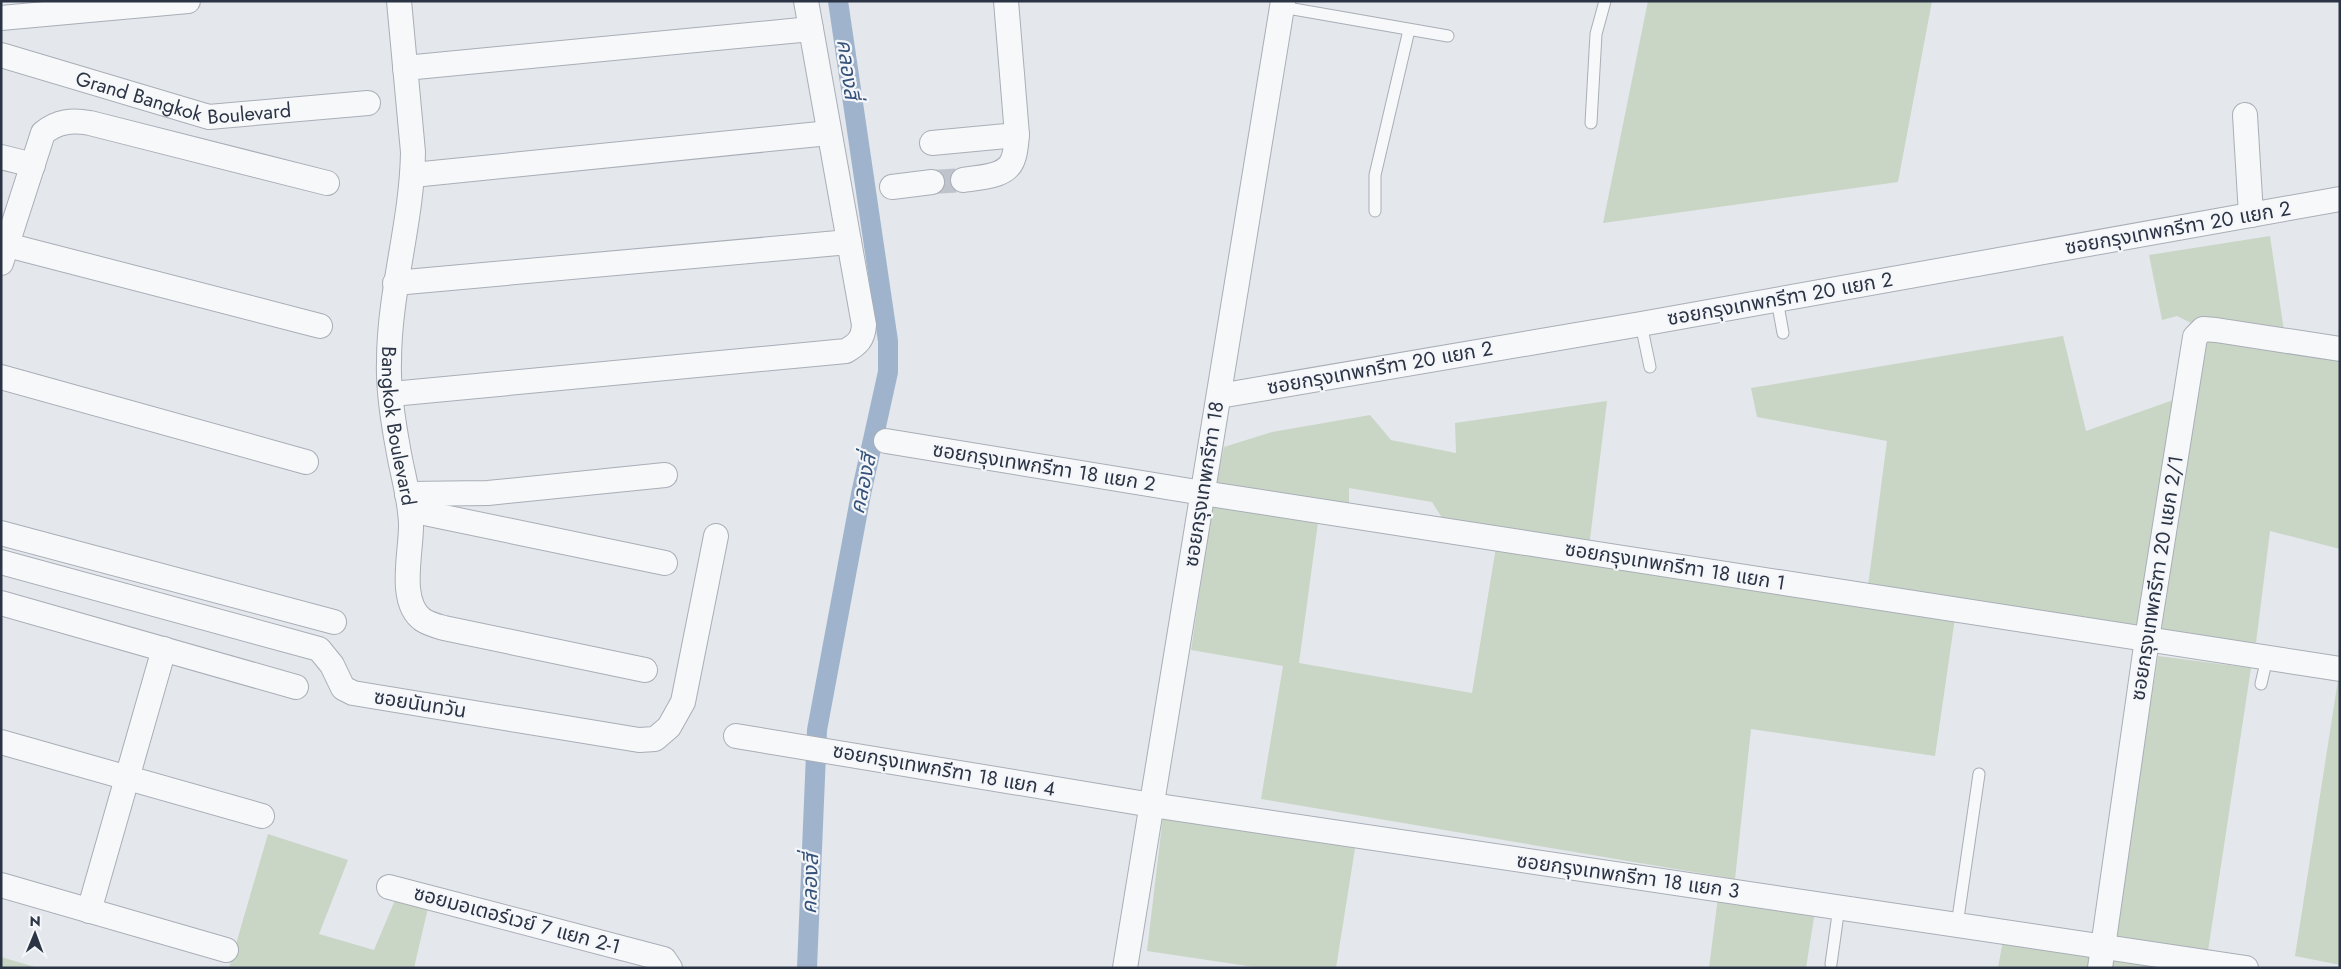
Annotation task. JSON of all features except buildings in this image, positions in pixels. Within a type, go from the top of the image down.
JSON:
[{"type":"street","points":[[1,18],[188,1]]},
{"type":"street","name":"Bangkok Boulevard","points":[[399,1],[413,152],[413,175],[407,223],[395,283],[388,364],[398,447],[411,523],[408,588],[411,607],[423,620],[444,628],[645,670]]},
{"type":"street","points":[[392,394],[846,351],[856,345],[863,336],[864,325],[806,1]]},
{"type":"street","points":[[963,180],[996,174],[1008,167],[1013,160],[1017,135],[1006,1]]},
{"type":"street","name":"ซอยกรุงเทพกรีฑา 18","points":[[1125,968],[1283,4]]},
{"type":"street","points":[[405,68],[811,29]]},
{"type":"street","name":"Grand Bangkok Boulevard","points":[[1,55],[209,118],[368,103]]},
{"type":"street","points":[[2245,115],[2251,215]]},
{"type":"street","points":[[320,326],[4,254],[43,133],[53,125],[73,121],[327,183]]},
{"type":"street","points":[[413,175],[829,132]]},
{"type":"street","points":[[932,143],[1017,135]]},
{"type":"street","points":[[1,157],[33,165]]},
{"type":"street","points":[[892,187],[932,182]]},
{"type":"street","name":"ซอยกรุงเทพกรีฑา 20 แยก 2","points":[[1219,396],[1641,324],[2340,199]]},
{"type":"street","points":[[395,283],[849,242]]},
{"type":"street","name":"ซอยกรุงเทพกรีฑา 20 แยก 2/1","points":[[2102,957],[2147,639],[2195,337],[2203,329],[2216,330],[2340,349]]},
{"type":"street","points":[[1,377],[306,462]]},
{"type":"street","name":"ซอยกรุงเทพกรีฑา 18 แยก 2","points":[[886,441],[1203,493]]},
{"type":"street","points":[[408,502],[665,475]]},
{"type":"street","name":"ซอยกรุงเทพกรีฑา 18 แยก 1","points":[[1203,493],[2340,669]]},
{"type":"street","points":[[408,502],[665,563]]},
{"type":"street","points":[[1,533],[334,622]]},
{"type":"street","name":"ซอยนันทวัน","points":[[1,562],[319,649],[332,665],[343,688],[353,693],[639,740],[655,739],[669,727],[683,702],[716,536]]},
{"type":"street","points":[[1,603],[296,686]]},
{"type":"street","points":[[89,911],[164,649]]},
{"type":"street","name":"ซอยกรุงเทพกรีฑา 18 แยก 4","points":[[736,736],[788,743],[1152,805]]},
{"type":"street","points":[[1,742],[262,816]]},
{"type":"street","name":"ซอยกรุงเทพกรีฑา 18 แยก 3","points":[[1152,805],[1957,925],[2102,957],[2246,968]]},
{"type":"street","points":[[1,886],[226,950]]},
{"type":"street","name":"ซอยมอเตอร์เวย์ 7 แยก 2-1","points":[[389,887],[664,959],[670,968]]},
{"type":"lane","points":[[1591,123],[1596,34],[1605,1]]},
{"type":"lane","points":[[1283,4],[1409,30],[1448,36]]},
{"type":"lane","points":[[1375,211],[1375,175],[1409,30]]},
{"type":"lane","points":[[1776,300],[1783,333]]},
{"type":"lane","points":[[1641,324],[1650,367]]},
{"type":"lane","points":[[2261,684],[2267,658]]},
{"type":"lane","points":[[1957,925],[1979,774]]},
{"type":"lane","points":[[1831,964],[1839,907]]},
{"type":"green space","points":[[1648,1],[1932,1],[1898,182],[1603,223]]},
{"type":"green space","points":[[2270,236],[2284,331],[2193,324],[2177,316],[2162,320],[2149,255]]},
{"type":"green space","points":[[2063,336],[2086,431],[2176,399],[2144,614],[2133,629],[1868,586],[1887,441],[1757,417],[1751,388]]},
{"type":"green space","points":[[2216,337],[2340,356],[2340,549],[2270,531],[2256,643],[2158,631],[2202,345]]},
{"type":"green space","points":[[1607,401],[1589,547],[1446,524],[1432,502],[1349,488],[1349,508],[1215,488],[1224,447],[1272,432],[1370,415],[1391,440],[1456,453],[1455,423]]},
{"type":"green space","points":[[1213,502],[1318,522],[1299,663],[1472,693],[1496,547],[1955,618],[1935,756],[1751,729],[1735,879],[1261,799],[1283,666],[1191,650]]},
{"type":"green space","points":[[2158,656],[2251,668],[2208,951],[2114,938]]},
{"type":"green space","points":[[2338,680],[2340,680],[2340,965],[2295,956]]},
{"type":"green space","points":[[1163,816],[1356,842],[1336,968],[1261,968],[1147,951]]},
{"type":"green space","points":[[268,834],[348,860],[319,934],[374,950],[395,900],[428,908],[414,968],[229,968]]},
{"type":"green space","points":[[1718,897],[1815,911],[1806,968],[1709,968]]},
{"type":"green space","points":[[2003,940],[2082,950],[2094,963],[2093,968],[1998,968]]},
{"type":"green space","points":[[2110,954],[2208,968],[2108,968]]},
{"type":"green space","points":[[1,957],[38,968],[1,968]]},
{"type":"waterway","name":"คลองสี่","points":[[807,968],[817,730],[861,494],[888,372],[888,341],[838,1]]},
{"type":"tunnel","points":[[932,182],[963,180]]}]
